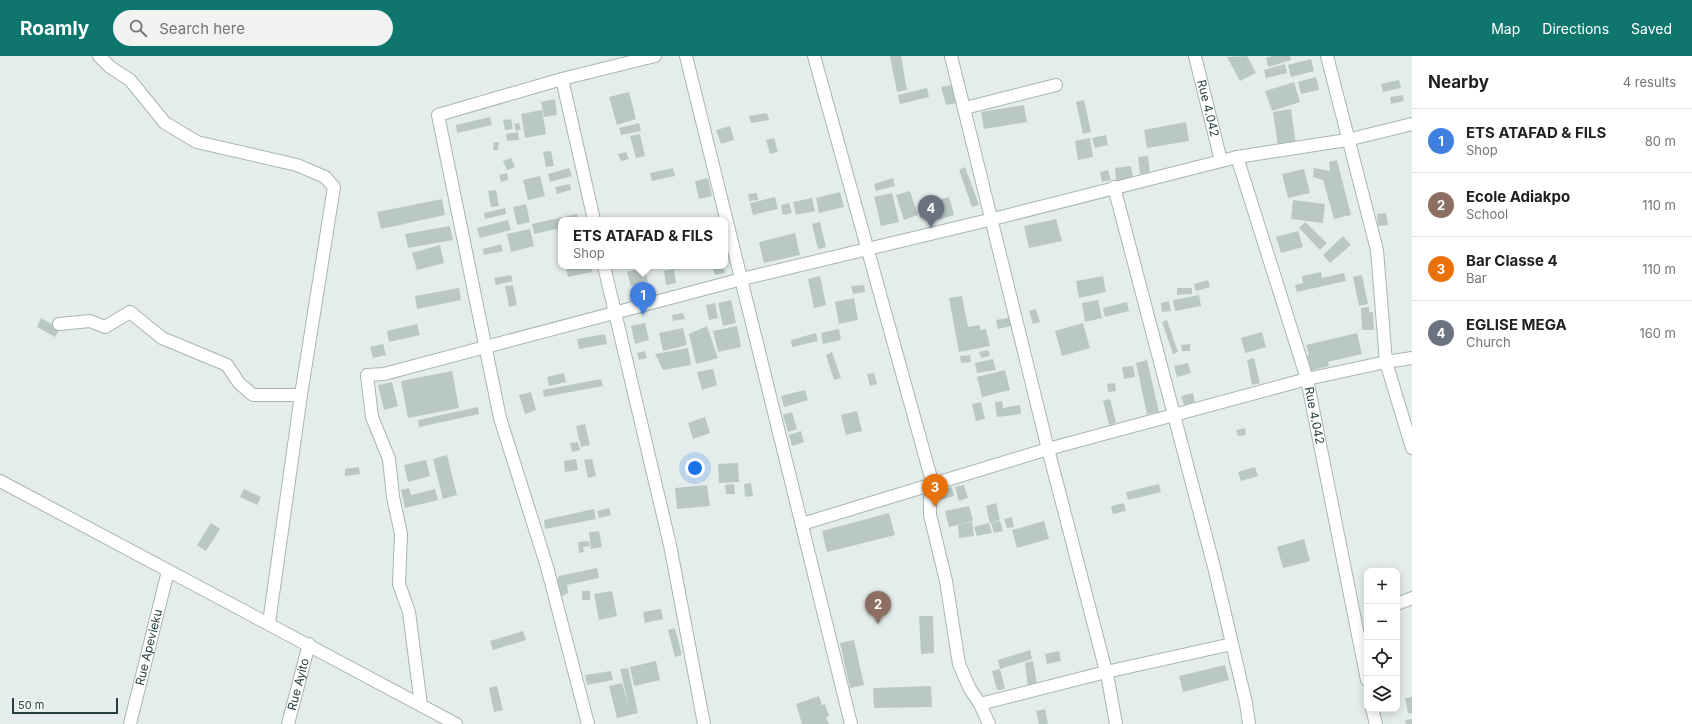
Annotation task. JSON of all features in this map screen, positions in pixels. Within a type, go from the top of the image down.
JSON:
[{"type":"street","points":[[98,56],[110,67],[130,80],[165,123],[196,142],[296,165],[325,177],[334,187],[301,395],[269,623]]},
{"type":"street","points":[[588,724],[547,567],[500,418],[438,115],[562,79],[655,56]]},
{"type":"street","points":[[686,56],[726,217]]},
{"type":"street","points":[[814,56],[933,485],[930,499],[930,515],[946,581],[960,664],[970,689],[980,704],[988,724]]},
{"type":"street","points":[[951,56],[993,219],[1048,449],[1106,672],[1116,724]]},
{"type":"street","name":"Rue 4.042","points":[[1196,56],[1221,161]]},
{"type":"street","points":[[1327,56],[1347,140],[1377,250],[1386,362],[1412,448]]},
{"type":"street","points":[[562,79],[593,217]]},
{"type":"street","points":[[965,108],[1056,85]]},
{"type":"street","points":[[421,705],[409,612],[399,584],[401,534],[393,497],[389,459],[372,417],[367,375],[384,374],[742,279],[993,219],[1114,187],[1237,157],[1347,140],[1412,124]]},
{"type":"street","name":"Rue 4.042","points":[[1237,157],[1307,379],[1362,619],[1367,676]]},
{"type":"street","points":[[1114,187],[1173,416],[1214,567],[1246,703],[1249,724]]},
{"type":"street","points":[[728,223],[851,724]]},
{"type":"street","points":[[605,269],[670,545],[704,724]]},
{"type":"street","points":[[59,324],[90,321],[105,327],[130,312],[162,338],[227,365],[239,383],[253,396],[301,395]]},
{"type":"street","points":[[802,524],[1048,449],[1307,379],[1412,358]]},
{"type":"street","points":[[0,481],[168,571],[309,644],[456,724]]},
{"type":"street","name":"Rue Apevieku","points":[[130,724],[168,571]]},
{"type":"street","points":[[1400,603],[1412,598]]},
{"type":"street","name":"Rue Ayito","points":[[288,724],[309,644]]},
{"type":"street","points":[[980,704],[1106,672],[1232,644]]},
{"type":"street","points":[[1373,712],[1376,724]]},
{"type":"building","points":[[890,56],[901,56],[907,90],[897,92]]},
{"type":"building","points":[[1247,56],[1256,73],[1240,81],[1227,57]]},
{"type":"building","points":[[1273,56],[1290,56],[1291,60],[1268,67],[1266,58]]},
{"type":"building","points":[[1311,59],[1314,71],[1291,77],[1288,65]]},
{"type":"building","points":[[1285,64],[1287,73],[1266,78],[1264,70]]},
{"type":"building","points":[[1316,77],[1319,90],[1301,94],[1298,82]]},
{"type":"building","points":[[1399,80],[1401,88],[1383,92],[1381,84]]},
{"type":"building","points":[[1294,82],[1300,102],[1272,111],[1265,91]]},
{"type":"building","points":[[952,85],[957,103],[946,105],[941,87]]},
{"type":"building","points":[[927,88],[929,97],[900,104],[898,95]]},
{"type":"building","points":[[629,92],[636,119],[617,125],[609,97]]},
{"type":"building","points":[[1403,95],[1404,101],[1391,104],[1390,97]]},
{"type":"building","points":[[555,99],[557,115],[544,117],[541,102]]},
{"type":"building","points":[[1084,100],[1091,132],[1083,134],[1076,102]]},
{"type":"building","points":[[1024,105],[1027,122],[984,129],[981,112]]},
{"type":"building","points":[[1291,109],[1296,144],[1278,146],[1273,112]]},
{"type":"building","points":[[542,110],[546,134],[525,138],[521,114]]},
{"type":"building","points":[[767,113],[769,120],[751,123],[749,116]]},
{"type":"building","points":[[490,117],[492,125],[457,133],[456,125]]},
{"type":"building","points":[[511,119],[513,129],[505,130],[503,120]]},
{"type":"building","points":[[1186,122],[1189,141],[1147,148],[1144,130]]},
{"type":"building","points":[[519,123],[521,129],[516,131],[514,124]]},
{"type":"building","points":[[639,123],[641,131],[621,135],[619,128]]},
{"type":"building","points":[[730,126],[734,140],[721,144],[716,130]]},
{"type":"building","points":[[518,132],[519,140],[507,141],[506,134]]},
{"type":"building","points":[[640,134],[645,156],[636,158],[630,136]]},
{"type":"building","points":[[1106,135],[1108,145],[1095,148],[1092,138]]},
{"type":"building","points":[[774,138],[778,152],[770,154],[766,140]]},
{"type":"building","points":[[1090,138],[1093,157],[1078,160],[1075,141]]},
{"type":"building","points":[[494,142],[499,142],[498,150],[493,150]]},
{"type":"building","points":[[551,151],[554,166],[546,167],[543,152]]},
{"type":"building","points":[[626,152],[629,159],[621,161],[618,154]]},
{"type":"building","points":[[1148,156],[1150,173],[1140,174],[1138,157]]},
{"type":"building","points":[[511,158],[515,167],[507,170],[503,161]]},
{"type":"building","points":[[1337,160],[1351,215],[1334,219],[1323,180],[1313,177],[1314,168],[1330,171],[1329,162]]},
{"type":"building","points":[[1131,166],[1133,178],[1116,181],[1115,168]]},
{"type":"building","points":[[965,167],[979,205],[972,207],[959,170]]},
{"type":"building","points":[[569,168],[572,176],[550,182],[548,174]]},
{"type":"building","points":[[673,168],[675,176],[652,181],[650,173]]},
{"type":"building","points":[[1304,169],[1310,193],[1288,198],[1282,174]]},
{"type":"building","points":[[1108,170],[1111,180],[1102,182],[1100,172]]},
{"type":"building","points":[[507,173],[508,180],[501,182],[499,175]]},
{"type":"building","points":[[540,176],[545,196],[528,200],[523,180]]},
{"type":"building","points":[[708,178],[712,196],[699,199],[695,181]]},
{"type":"building","points":[[893,178],[895,186],[876,191],[874,184]]},
{"type":"building","points":[[570,184],[571,190],[557,194],[555,187]]},
{"type":"building","points":[[496,190],[499,206],[491,207],[488,191]]},
{"type":"building","points":[[910,191],[918,215],[904,220],[896,195]]},
{"type":"building","points":[[840,192],[844,207],[819,213],[816,198]]},
{"type":"building","points":[[757,193],[758,200],[749,201],[748,194]]},
{"type":"building","points":[[892,193],[899,222],[881,226],[874,197]]},
{"type":"building","points":[[775,197],[778,209],[753,215],[750,203]]},
{"type":"building","points":[[949,197],[954,215],[939,220],[933,201]]},
{"type":"building","points":[[812,198],[815,211],[796,215],[793,202]]},
{"type":"building","points":[[442,199],[445,215],[381,229],[377,212]]},
{"type":"building","points":[[1293,200],[1325,204],[1323,223],[1291,219]]},
{"type":"building","points":[[789,203],[792,213],[783,215],[781,205]]},
{"type":"building","points":[[526,204],[530,222],[517,225],[513,207]]},
{"type":"building","points":[[505,208],[506,214],[485,219],[484,213]]},
{"type":"building","points":[[926,208],[928,216],[920,218],[919,209]]},
{"type":"building","points":[[1386,213],[1388,225],[1378,226],[1377,214]]},
{"type":"building","points":[[577,214],[578,217],[564,217]]},
{"type":"building","points":[[558,218],[558,229],[534,234],[532,224]]},
{"type":"building","points":[[1056,219],[1062,241],[1029,248],[1024,226]]},
{"type":"building","points":[[508,220],[511,230],[480,238],[477,228]]},
{"type":"building","points":[[820,222],[826,247],[818,249],[812,224]]},
{"type":"building","points":[[1305,222],[1327,243],[1320,250],[1299,228]]},
{"type":"building","points":[[450,226],[453,240],[408,248],[405,234]]},
{"type":"building","points":[[530,229],[534,246],[511,252],[507,234]]},
{"type":"building","points":[[1298,231],[1303,247],[1281,253],[1276,237]]},
{"type":"building","points":[[795,233],[800,255],[764,263],[759,242]]},
{"type":"building","points":[[1343,236],[1351,245],[1330,263],[1323,255]]},
{"type":"building","points":[[501,244],[503,251],[484,255],[483,249]]},
{"type":"building","points":[[440,245],[444,263],[417,270],[412,253]]},
{"type":"building","points":[[567,269],[592,269],[592,272],[568,277]]},
{"type":"building","points":[[637,269],[645,269],[648,281],[631,286],[627,272]]},
{"type":"building","points":[[674,269],[676,283],[666,285],[664,271]]},
{"type":"building","points":[[713,269],[724,269],[725,273],[715,275]]},
{"type":"building","points":[[1321,272],[1322,278],[1344,273],[1346,281],[1297,292],[1295,285],[1303,283],[1302,276]]},
{"type":"building","points":[[511,275],[513,281],[496,285],[494,278]]},
{"type":"building","points":[[1362,275],[1368,304],[1359,306],[1353,277]]},
{"type":"building","points":[[820,276],[826,305],[814,308],[808,279]]},
{"type":"building","points":[[1103,276],[1106,292],[1079,298],[1076,281]]},
{"type":"building","points":[[1208,280],[1210,287],[1196,291],[1194,284]]},
{"type":"building","points":[[513,285],[517,305],[509,307],[505,286]]},
{"type":"building","points":[[864,285],[865,292],[853,294],[851,286]]},
{"type":"building","points":[[459,288],[461,300],[417,309],[415,296]]},
{"type":"building","points":[[1177,288],[1192,288],[1192,294],[1177,295]]},
{"type":"building","points":[[1199,295],[1201,306],[1175,311],[1173,300]]},
{"type":"building","points":[[962,296],[968,327],[979,325],[981,330],[986,329],[990,346],[959,352],[949,298]]},
{"type":"building","points":[[854,298],[858,320],[839,324],[835,302]]},
{"type":"building","points":[[731,300],[736,323],[723,326],[718,303]]},
{"type":"building","points":[[1098,300],[1102,318],[1085,322],[1082,303]]},
{"type":"building","points":[[1169,301],[1171,311],[1162,312],[1161,303]]},
{"type":"building","points":[[1127,302],[1129,311],[1105,317],[1103,308]]},
{"type":"building","points":[[715,303],[718,318],[709,320],[706,305]]},
{"type":"building","points":[[1369,307],[1369,312],[1373,312],[1374,330],[1362,330],[1361,308]]},
{"type":"building","points":[[1036,309],[1040,322],[1033,324],[1029,311]]},
{"type":"building","points":[[683,313],[685,319],[673,321],[672,315]]},
{"type":"building","points":[[41,318],[60,329],[55,337],[37,327]]},
{"type":"building","points":[[1009,318],[1011,326],[998,329],[996,320]]},
{"type":"building","points":[[1167,320],[1178,352],[1173,354],[1162,322]]},
{"type":"building","points":[[645,323],[649,340],[635,344],[631,326]]},
{"type":"building","points":[[1083,323],[1090,348],[1062,356],[1055,331]]},
{"type":"building","points":[[417,324],[420,335],[389,342],[387,331]]},
{"type":"building","points":[[707,326],[718,358],[696,364],[689,334]]},
{"type":"building","points":[[737,326],[741,347],[718,352],[713,331]]},
{"type":"building","points":[[683,328],[687,345],[663,351],[659,333]]},
{"type":"building","points":[[839,329],[841,340],[823,344],[821,333]]},
{"type":"building","points":[[1262,332],[1266,347],[1245,353],[1241,338]]},
{"type":"building","points":[[816,333],[818,341],[792,347],[791,340]]},
{"type":"building","points":[[1357,333],[1362,354],[1328,362],[1329,366],[1310,371],[1306,356],[1309,355],[1306,345]]},
{"type":"building","points":[[605,334],[607,344],[579,349],[577,339]]},
{"type":"building","points":[[383,344],[386,355],[373,358],[370,347]]},
{"type":"building","points":[[1190,344],[1190,351],[1182,351],[1181,345]]},
{"type":"building","points":[[688,348],[691,365],[663,370],[655,354]]},
{"type":"building","points":[[988,350],[990,356],[981,358],[979,352]]},
{"type":"building","points":[[645,351],[647,358],[639,360],[637,353]]},
{"type":"building","points":[[832,352],[841,378],[834,380],[826,355]]},
{"type":"building","points":[[970,355],[971,362],[961,363],[960,356]]},
{"type":"building","points":[[1254,358],[1260,383],[1252,385],[1247,360]]},
{"type":"building","points":[[993,359],[996,370],[977,373],[975,363]]},
{"type":"building","points":[[1147,360],[1159,412],[1147,414],[1136,363]]},
{"type":"building","points":[[1188,363],[1191,373],[1177,377],[1174,366]]},
{"type":"building","points":[[1133,366],[1135,377],[1124,379],[1122,367]]},
{"type":"building","points":[[713,369],[717,385],[702,390],[697,372]]},
{"type":"building","points":[[1005,370],[1010,390],[982,397],[977,377]]},
{"type":"building","points":[[452,371],[459,408],[408,418],[401,381]]},
{"type":"building","points":[[564,373],[566,382],[549,386],[547,377]]},
{"type":"building","points":[[874,373],[877,384],[870,386],[867,374]]},
{"type":"building","points":[[601,379],[603,386],[544,397],[543,390]]},
{"type":"building","points":[[392,382],[398,406],[384,410],[378,385]]},
{"type":"building","points":[[1115,383],[1116,391],[1108,392],[1107,384]]},
{"type":"building","points":[[805,390],[808,400],[784,407],[781,396]]},
{"type":"building","points":[[531,392],[536,410],[525,414],[519,395]]},
{"type":"building","points":[[1193,393],[1195,402],[1184,405],[1181,396]]},
{"type":"building","points":[[1110,399],[1116,423],[1109,425],[1103,401]]},
{"type":"building","points":[[1002,401],[1003,408],[1020,405],[1021,414],[997,417],[995,402]]},
{"type":"building","points":[[981,402],[985,419],[976,421],[972,404]]},
{"type":"building","points":[[478,407],[479,414],[419,427],[418,420]]},
{"type":"building","points":[[857,411],[862,431],[846,435],[841,415]]},
{"type":"building","points":[[792,412],[797,429],[788,432],[783,415]]},
{"type":"building","points":[[705,417],[710,433],[693,439],[688,423]]},
{"type":"building","points":[[585,424],[590,445],[581,447],[576,426]]},
{"type":"building","points":[[1245,428],[1246,435],[1238,436],[1236,430]]},
{"type":"building","points":[[801,431],[804,442],[792,446],[789,435]]},
{"type":"building","points":[[578,442],[580,450],[572,452],[570,443]]},
{"type":"building","points":[[447,455],[457,495],[443,499],[433,459]]},
{"type":"building","points":[[576,459],[578,470],[565,472],[564,461]]},
{"type":"building","points":[[592,459],[596,476],[588,478],[584,460]]},
{"type":"building","points":[[426,460],[430,476],[408,482],[404,465]]},
{"type":"building","points":[[738,463],[739,482],[719,483],[718,464]]},
{"type":"building","points":[[359,467],[360,474],[345,476],[345,469]]},
{"type":"building","points":[[1255,467],[1258,476],[1241,481],[1238,472]]},
{"type":"building","points":[[751,483],[753,496],[745,497],[744,484]]},
{"type":"building","points":[[734,484],[735,494],[726,494],[725,485]]},
{"type":"building","points":[[1159,484],[1161,492],[1128,500],[1126,492]]},
{"type":"building","points":[[707,485],[710,506],[677,509],[675,488]]},
{"type":"building","points":[[964,485],[968,498],[959,501],[955,487]]},
{"type":"building","points":[[952,487],[954,496],[940,500],[937,491]]},
{"type":"building","points":[[409,488],[411,495],[435,489],[438,500],[405,508],[401,490]]},
{"type":"building","points":[[244,489],[261,497],[257,505],[240,497]]},
{"type":"building","points":[[996,503],[1000,520],[990,523],[986,506]]},
{"type":"building","points":[[1124,503],[1126,511],[1113,514],[1111,506]]},
{"type":"building","points":[[969,506],[973,521],[949,527],[945,511]]},
{"type":"building","points":[[609,508],[611,515],[599,518],[597,511]]},
{"type":"building","points":[[594,509],[596,519],[545,529],[544,520]]},
{"type":"building","points":[[889,513],[895,535],[827,552],[822,531]]},
{"type":"building","points":[[1012,517],[1014,527],[1007,528],[1004,519]]},
{"type":"building","points":[[1000,521],[1003,531],[994,533],[991,523]]},
{"type":"building","points":[[1044,521],[1049,539],[1017,548],[1012,530]]},
{"type":"building","points":[[972,522],[974,536],[959,538],[958,525]]},
{"type":"building","points":[[211,523],[220,529],[206,551],[197,545]]},
{"type":"building","points":[[989,523],[992,533],[977,536],[974,527]]},
{"type":"building","points":[[599,531],[602,547],[591,549],[589,532]]},
{"type":"building","points":[[1304,539],[1310,561],[1283,568],[1277,547]]},
{"type":"building","points":[[589,541],[590,546],[583,547],[584,552],[579,553],[578,542]]},
{"type":"building","points":[[597,568],[599,578],[567,585],[568,593],[560,597],[556,582],[559,576]]},
{"type":"building","points":[[582,591],[590,591],[590,600],[582,600]]},
{"type":"building","points":[[612,591],[617,616],[599,620],[594,594]]},
{"type":"building","points":[[661,609],[663,619],[645,623],[643,612]]},
{"type":"building","points":[[919,616],[933,616],[934,653],[921,654]]},
{"type":"building","points":[[675,628],[682,655],[675,657],[668,630]]},
{"type":"building","points":[[523,631],[526,640],[493,650],[490,641]]},
{"type":"building","points":[[854,640],[864,685],[850,688],[840,643]]},
{"type":"building","points":[[1030,650],[1032,659],[1000,669],[998,660]]},
{"type":"building","points":[[1059,651],[1061,661],[1047,664],[1045,654]]},
{"type":"building","points":[[656,661],[660,680],[634,686],[630,667]]},
{"type":"building","points":[[1033,661],[1037,684],[1028,686],[1025,663]]},
{"type":"building","points":[[1225,665],[1229,680],[1183,692],[1179,676]]},
{"type":"building","points":[[628,668],[638,713],[617,718],[609,686],[622,683],[629,708],[620,669]]},
{"type":"building","points":[[1000,669],[1005,689],[997,690],[992,671]]},
{"type":"building","points":[[611,671],[613,680],[587,685],[585,675]]},
{"type":"building","points":[[497,686],[503,710],[494,712],[489,688]]},
{"type":"building","points":[[931,686],[932,707],[874,708],[873,688]]},
{"type":"building","points":[[819,696],[822,705],[825,704],[829,716],[826,717],[829,724],[802,724],[796,704]]},
{"type":"building","points":[[1412,697],[1412,713],[1408,713],[1405,698]]},
{"type":"building","points":[[1045,709],[1048,724],[1039,724],[1036,711]]},
{"type":"building","points":[[1412,719],[1412,724],[1406,724],[1405,720]]},
{"type":"place","name":"EGLISE MEGA","points":[[931,228]]},
{"type":"place","name":"ETS ATAFAD & FILS","points":[[643,315]]},
{"type":"place","name":"Bar Classe 4","points":[[935,507]]},
{"type":"place","name":"Ecole Adiakpo","points":[[878,624]]}]
